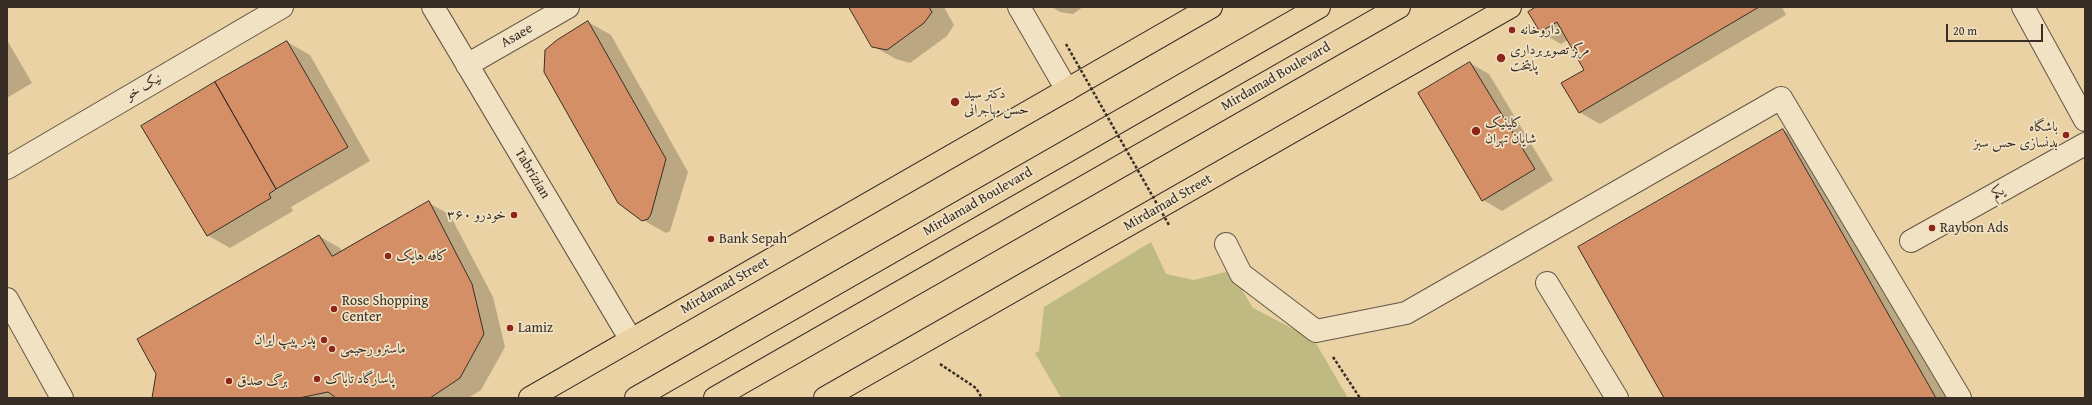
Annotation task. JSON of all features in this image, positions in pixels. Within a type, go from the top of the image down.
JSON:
[{"type":"main road","name":"Mirdamad Street","points":[[530,398],[1211,7]]},
{"type":"main road","name":"Mirdamad Boulevard","points":[[636,398],[1320,7]]},
{"type":"main road","name":"Mirdamad Boulevard","points":[[715,398],[1399,7]]},
{"type":"main road","name":"Mirdamad Street","points":[[825,398],[1510,7]]},
{"type":"street","name":"نیک خو","points":[[7,168],[282,7]]},
{"type":"street","name":"Tabrizian","points":[[433,7],[631,340]]},
{"type":"street","name":"Asaee","points":[[467,65],[568,7]]},
{"type":"street","points":[[1019,7],[1067,90]]},
{"type":"street","points":[[2022,7],[2085,120]]},
{"type":"street","points":[[1226,244],[1241,274],[1316,331],[1406,313],[1781,98],[1960,398]]},
{"type":"street","name":"یکم","points":[[1911,241],[2085,144]]},
{"type":"street","points":[[1547,283],[1617,398]]},
{"type":"street","points":[[7,299],[62,398]]},
{"type":"path","points":[[1066,44],[1168,225]]},
{"type":"path","points":[[1316,331],[1360,398]]},
{"type":"path","points":[[915,346],[976,388],[982,398]]},
{"type":"shaded area","points":[[1151,242],[1166,274],[1194,280],[1230,271],[1253,308],[1314,340],[1348,398],[1061,398],[1035,353],[1039,351],[1044,307]]},
{"type":"building","points":[[849,7],[929,7],[932,12],[924,23],[887,50],[872,47]]},
{"type":"building","points":[[1536,7],[1759,7],[1579,113],[1561,83],[1584,70],[1557,22],[1540,32],[1528,12]]},
{"type":"building","points":[[588,21],[666,159],[651,214],[648,219],[642,221],[618,203],[544,72],[545,50],[557,40]]},
{"type":"building","points":[[287,41],[348,147],[276,189],[215,82]]},
{"type":"building","name":"کلینیک شایان تهران","points":[[1470,62],[1535,169],[1482,201],[1418,93]]},
{"type":"building","points":[[215,82],[276,189],[269,194],[271,198],[207,236],[141,126]]},
{"type":"building","points":[[1783,129],[1936,398],[1664,398],[1578,247]]},
{"type":"building","name":"Rose Shopping Center","points":[[429,201],[472,284],[484,334],[460,378],[430,398],[336,398],[328,392],[299,398],[152,398],[156,374],[137,339],[319,235],[332,256]]},
{"type":"place","name":"داروخانه","points":[[1512,30]]},
{"type":"place","name":"مرکز تصویربرداری پایتخت","points":[[1501,58]]},
{"type":"place","name":"دکتر سید حسن مهاجرانی","points":[[955,102]]},
{"type":"place","name":"کلینیک شایان تهران","points":[[1476,131]]},
{"type":"place","name":"باشگاه بدنسازی حس سبز","points":[[2066,135]]},
{"type":"place","name":"خودرو ۳۶۰","points":[[514,215]]},
{"type":"place","name":"Raybon Ads","points":[[1932,228]]},
{"type":"place","name":"Bank Sepah","points":[[711,239]]},
{"type":"place","name":"کافه هایک","points":[[388,256]]},
{"type":"place","name":"Rose Shopping Center","points":[[334,309]]},
{"type":"place","name":"Lamiz","points":[[510,328]]},
{"type":"place","name":"پدر پیپ ایران","points":[[324,340]]},
{"type":"place","name":"ماسترو رحیمی","points":[[332,349]]},
{"type":"place","name":"پاسارگاد تاباک","points":[[317,379]]},
{"type":"place","name":"برگ صدق","points":[[229,381]]}]
